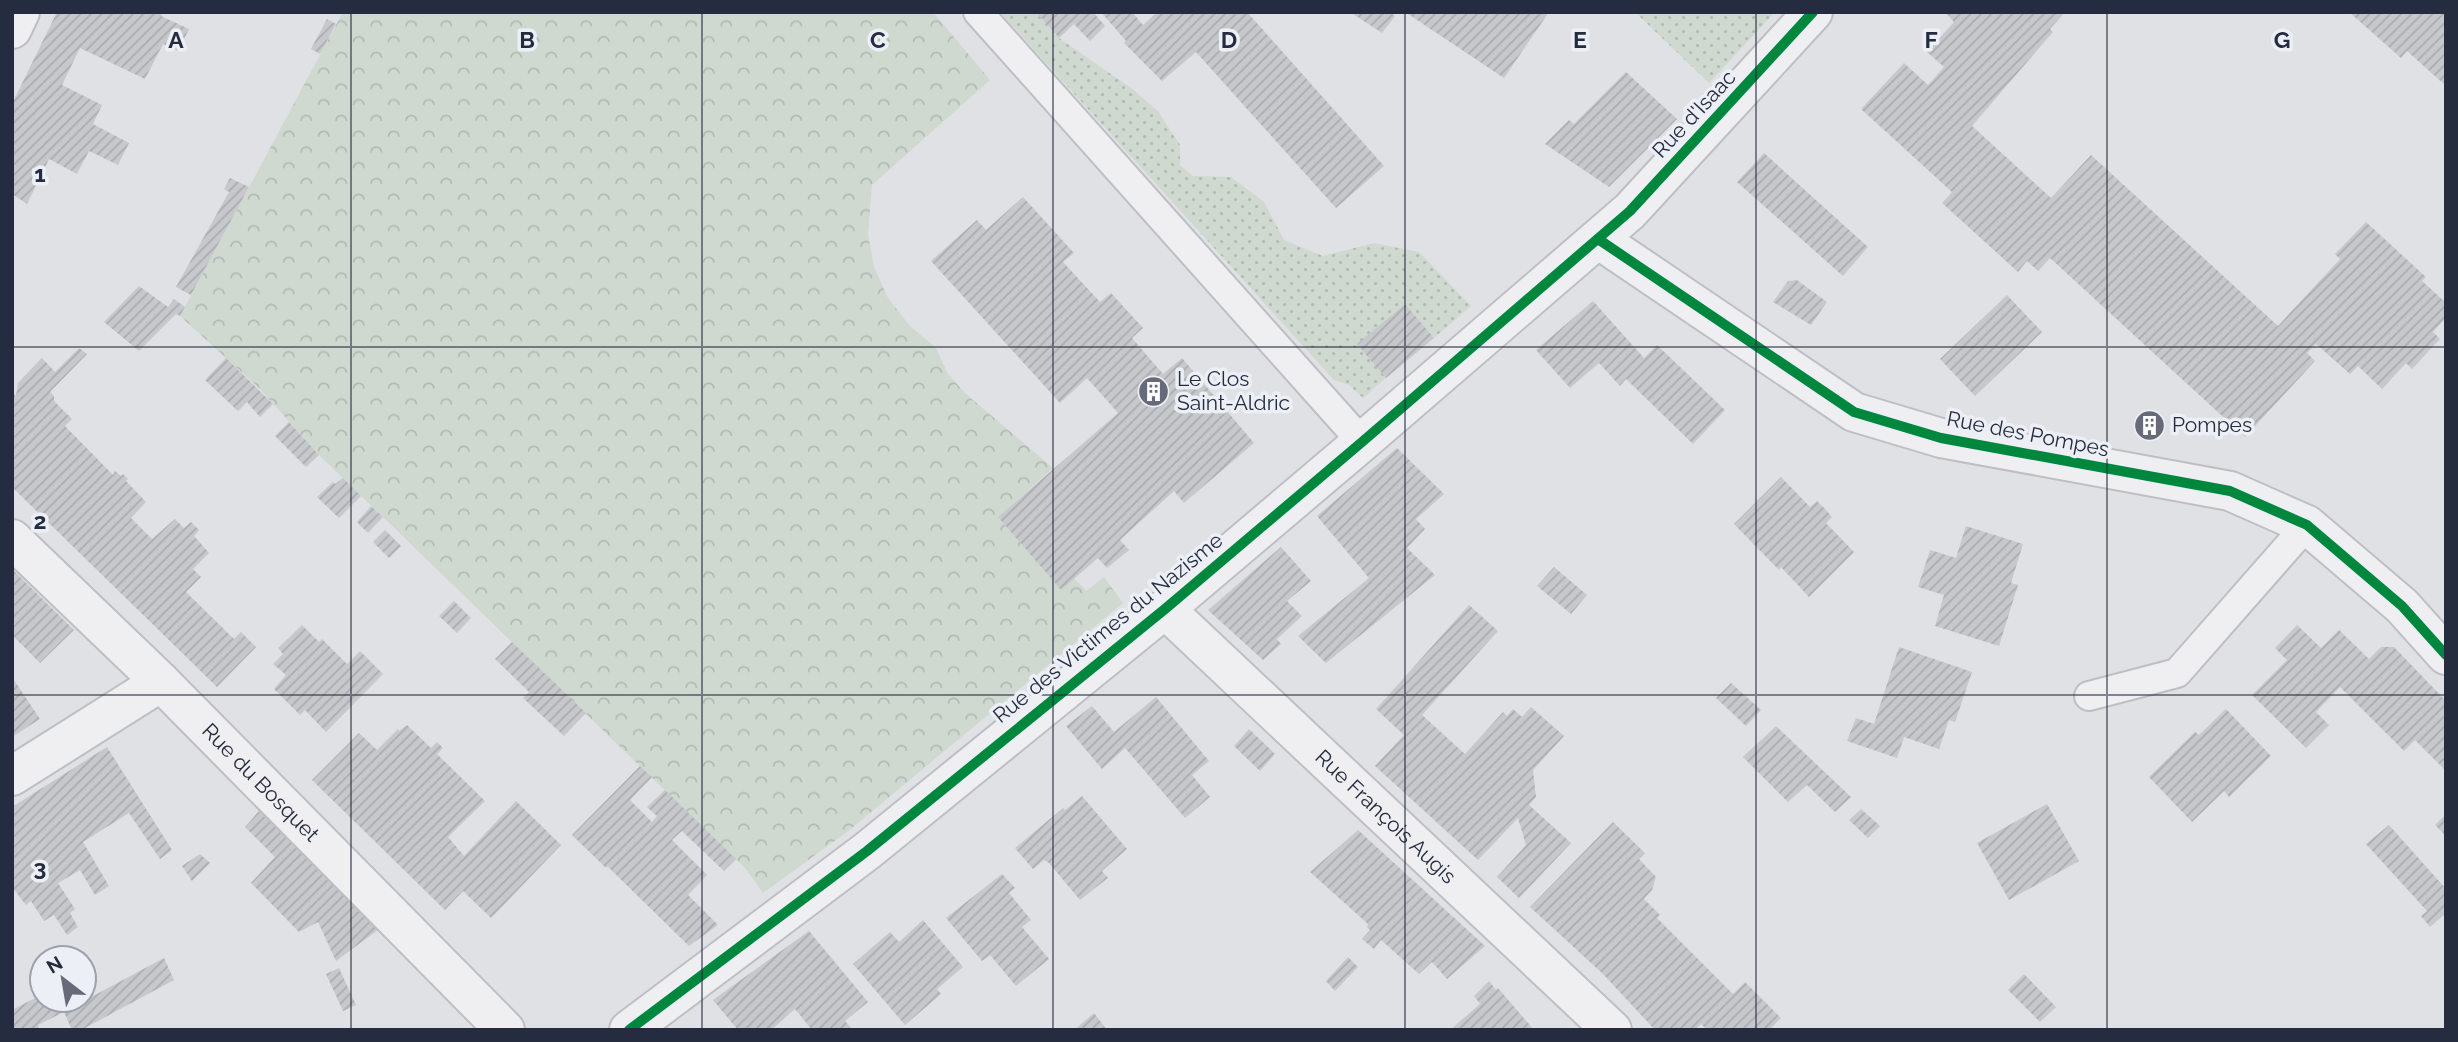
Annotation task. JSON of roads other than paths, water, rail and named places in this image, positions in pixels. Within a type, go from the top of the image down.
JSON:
[{"type":"street","points":[[12,29],[20,12]]},
{"type":"street","name":"Rue d'Isaac","points":[[1598,239],[1630,211],[1813,12]]},
{"type":"street","name":"Rue des Victimes du Nazisme","points":[[629,1030],[867,851],[1165,609],[1598,239]]},
{"type":"street","name":"Rue des Pompes","points":[[1598,239],[1854,412],[1941,438],[2230,491],[2307,525],[2402,607],[2446,655]]},
{"type":"street","name":"Rue du Bosquet","points":[[12,539],[161,682],[505,1030]]},
{"type":"street","name":"Rue François Augis","points":[[1165,609],[1605,1027]]},
{"type":"street","points":[[12,776],[161,682]]},
{"type":"lane","points":[[978,12],[1362,442]]},
{"type":"lane","points":[[2089,696],[2177,673],[2307,525]]},
{"type":"place","name":"Le Clos Saint-Aldric","points":[[1154,391]]},
{"type":"place","name":"Pompes","points":[[2149,425]]}]
